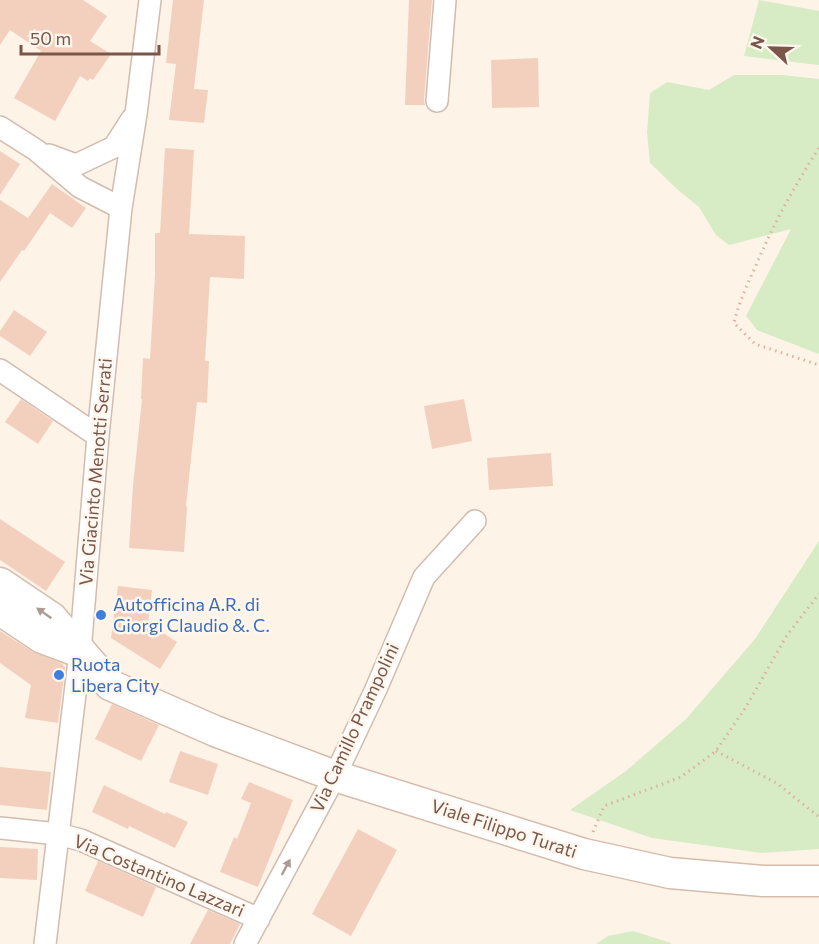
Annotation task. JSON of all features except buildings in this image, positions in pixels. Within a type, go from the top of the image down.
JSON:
[{"type":"street","name":"Via Giacinto Menotti Serrati","points":[[45,944],[80,652],[98,436],[121,208],[136,114],[150,0]]},
{"type":"street","points":[[437,100],[445,0]]},
{"type":"street","points":[[76,165],[114,147],[136,114]]},
{"type":"street","points":[[0,127],[36,150],[80,187],[121,208]]},
{"type":"street","points":[[36,150],[76,165],[102,186],[121,208]]},
{"type":"street","points":[[0,370],[98,436]]},
{"type":"street","name":"Via Camillo Prampolini","points":[[245,944],[334,776],[376,689],[424,577],[475,521]]},
{"type":"street","points":[[0,583],[52,618],[80,652]]},
{"type":"street","name":"Viale Filippo Turati","points":[[0,610],[42,638],[115,664],[215,731],[334,776],[584,854],[670,873],[763,881],[819,881]]},
{"type":"street","name":"Via Costantino Lazzari","points":[[0,828],[58,834],[81,840],[259,919]]},
{"type":"path","points":[[819,148],[772,227],[739,303],[734,323],[755,344],[819,365]]},
{"type":"path","points":[[584,854],[604,806],[681,777],[716,751],[746,707],[787,635],[819,594]]},
{"type":"path","points":[[716,751],[778,784],[819,817]]},
{"type":"green space","points":[[759,0],[819,11],[819,65],[744,56]]},
{"type":"green space","points":[[734,75],[782,75],[819,79],[819,354],[757,330],[746,316],[791,229],[729,245],[716,235],[699,207],[650,163],[647,132],[650,93],[667,82],[709,90]]},
{"type":"green space","points":[[819,541],[819,849],[762,853],[652,838],[570,810],[626,771],[686,719],[755,639]]},
{"type":"green space","points":[[633,931],[671,944],[596,944],[608,936]]},
{"type":"place","name":"Autofficina A.R. di Giorgi Claudio &. C.","points":[[101,615]]},
{"type":"place","name":"Ruota Libera City","points":[[59,675]]}]
